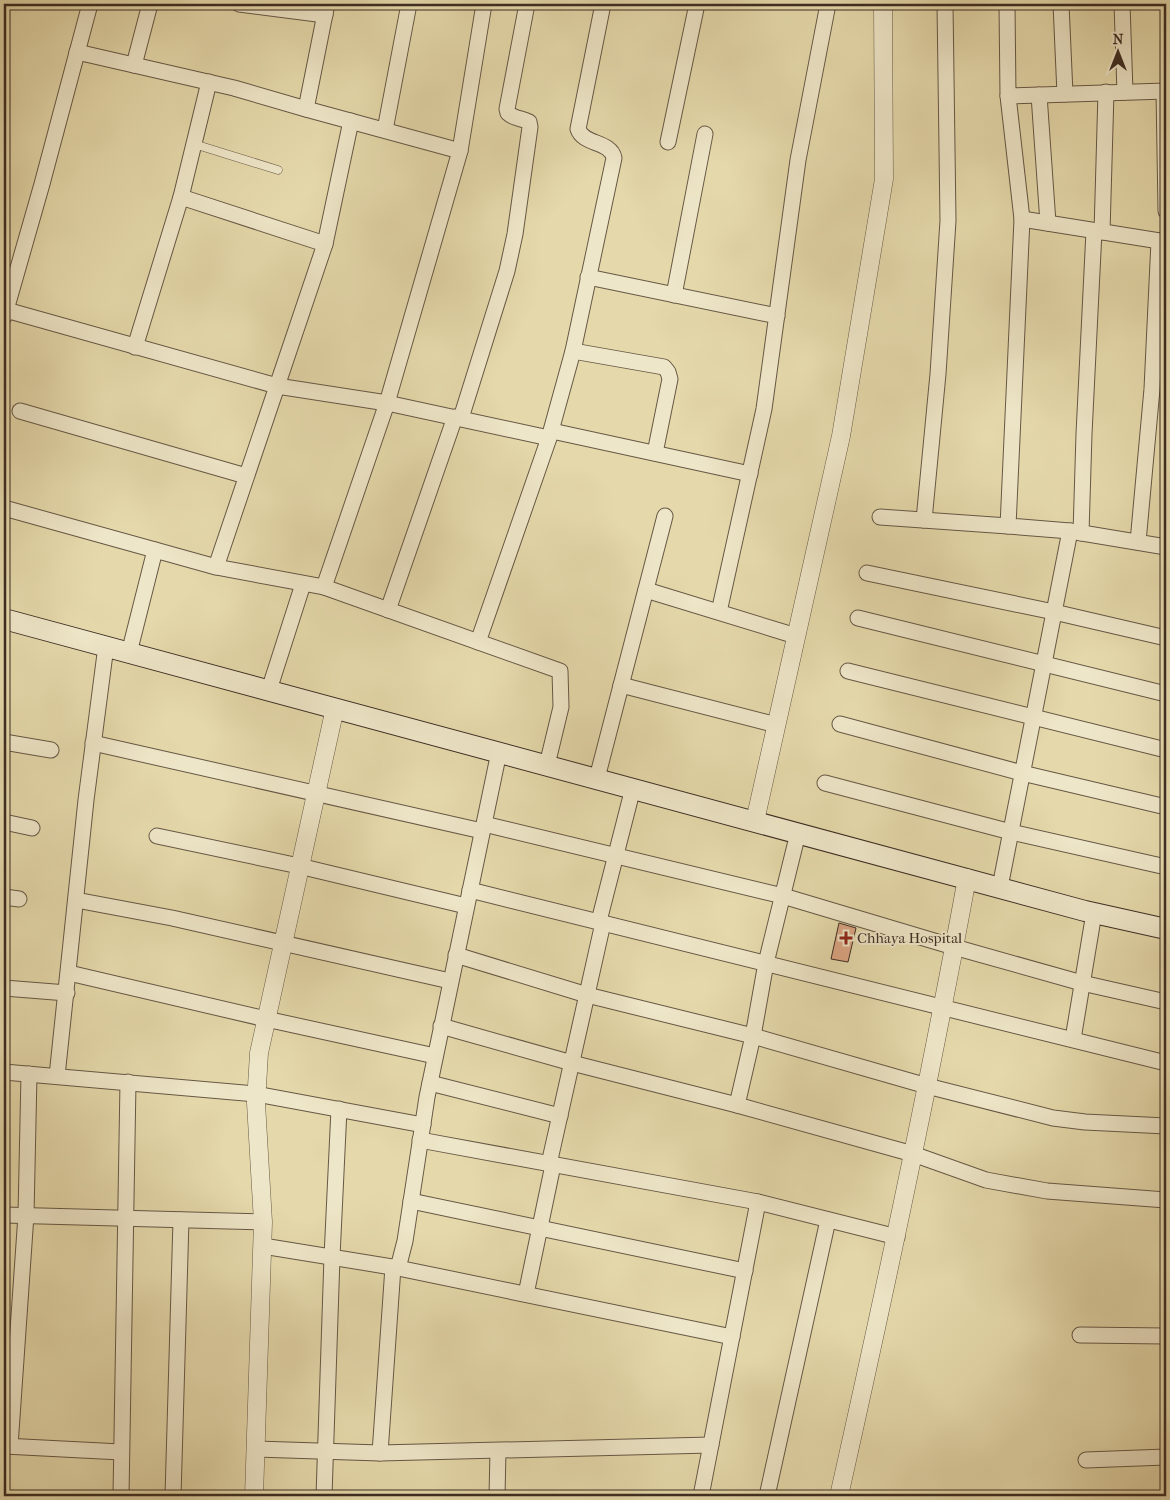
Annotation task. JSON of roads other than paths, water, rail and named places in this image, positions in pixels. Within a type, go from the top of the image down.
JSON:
[{"type":"main road","points":[[4,619],[1000,888],[1094,913],[1166,929]]},
{"type":"street","points":[[90,4],[5,314],[277,386],[387,403],[458,418],[655,453],[750,474]]},
{"type":"street","points":[[134,65],[150,4]]},
{"type":"street","points":[[239,4],[326,10],[306,109]]},
{"type":"street","points":[[385,130],[409,4]]},
{"type":"street","points":[[324,588],[387,403],[460,151],[484,4]]},
{"type":"street","points":[[388,610],[458,418],[507,272],[515,234],[530,127],[529,122],[512,116],[508,113],[507,109],[527,4]]},
{"type":"street","points":[[478,642],[551,434],[573,351],[614,158],[611,151],[581,135],[578,129],[603,4]]},
{"type":"street","points":[[668,142],[697,4]]},
{"type":"street","points":[[719,612],[764,408],[798,160],[828,4]]},
{"type":"street","points":[[755,821],[840,436],[884,179],[883,4]]},
{"type":"street","points":[[924,520],[938,374],[948,220],[945,4]]},
{"type":"street","points":[[1008,4],[1008,96],[1022,219],[1008,526]]},
{"type":"street","points":[[1061,4],[1065,94]]},
{"type":"street","points":[[1122,4],[1124,92]]},
{"type":"street","points":[[77,52],[209,82],[460,151]]},
{"type":"street","points":[[135,347],[181,197],[209,82]]},
{"type":"street","points":[[1008,96],[1165,91],[1166,211]]},
{"type":"street","points":[[1000,888],[1054,612],[1075,532],[1084,434],[1106,92]]},
{"type":"street","points":[[1039,95],[1048,223]]},
{"type":"street","points":[[216,567],[325,244],[351,121]]},
{"type":"street","points":[[674,295],[705,134]]},
{"type":"street","points":[[181,197],[325,244]]},
{"type":"street","points":[[1022,219],[1163,242],[1138,542]]},
{"type":"street","points":[[588,277],[777,316]]},
{"type":"street","points":[[573,351],[664,367],[670,379],[655,453]]},
{"type":"street","points":[[20,411],[246,476]]},
{"type":"street","points":[[4,508],[216,567],[324,588],[560,671],[561,707],[547,765]]},
{"type":"street","points":[[598,778],[665,516]]},
{"type":"street","points":[[880,517],[1075,532],[1166,547]]},
{"type":"street","points":[[129,653],[155,550]]},
{"type":"street","points":[[867,573],[1054,612],[1166,638]]},
{"type":"street","points":[[269,690],[303,584]]},
{"type":"street","points":[[646,590],[796,636]]},
{"type":"street","points":[[858,618],[1166,694]]},
{"type":"street","points":[[57,1076],[93,743],[106,646]]},
{"type":"street","points":[[848,670],[1166,750]]},
{"type":"street","points":[[621,685],[776,725]]},
{"type":"street","points":[[254,1496],[263,1222],[256,1094],[259,1053],[335,708]]},
{"type":"street","points":[[840,724],[1022,773],[1166,807]]},
{"type":"street","points":[[4,742],[52,750]]},
{"type":"street","points":[[93,743],[315,793],[616,856],[783,896],[1082,983],[1166,1002]]},
{"type":"street","points":[[380,1453],[395,1267],[405,1241],[435,1056],[499,752]]},
{"type":"street","points":[[825,783],[1011,832],[1166,867]]},
{"type":"street","points":[[526,1294],[560,1116],[601,922],[633,788]]},
{"type":"street","points":[[4,822],[32,828]]},
{"type":"street","points":[[737,1106],[753,1036],[766,963],[798,833]]},
{"type":"street","points":[[157,836],[299,866],[466,906]]},
{"type":"street","points":[[839,1496],[914,1154],[944,1007],[967,878]]},
{"type":"street","points":[[470,890],[1166,1062]]},
{"type":"street","points":[[4,897],[19,898]]},
{"type":"street","points":[[76,900],[172,918],[450,981]]},
{"type":"street","points":[[1073,1039],[1094,913]]},
{"type":"street","points":[[456,955],[587,995],[753,1036],[927,1086],[1066,1120],[1166,1126]]},
{"type":"street","points":[[69,973],[435,1056]]},
{"type":"street","points":[[4,988],[67,994]]},
{"type":"street","points":[[441,1026],[914,1154],[986,1180],[1047,1191],[1166,1200]]},
{"type":"street","points":[[4,1072],[256,1094],[423,1125]]},
{"type":"street","points":[[29,1074],[26,1216],[7,1446],[121,1452]]},
{"type":"street","points":[[121,1496],[128,1082]]},
{"type":"street","points":[[430,1083],[560,1116]]},
{"type":"street","points":[[324,1496],[339,1109]]},
{"type":"street","points":[[420,1140],[758,1202],[896,1237]]},
{"type":"street","points":[[411,1201],[745,1271]]},
{"type":"street","points":[[701,1496],[758,1202]]},
{"type":"street","points":[[4,1215],[263,1222]]},
{"type":"street","points":[[173,1496],[181,1220]]},
{"type":"street","points":[[767,1496],[828,1220]]},
{"type":"street","points":[[262,1246],[395,1267],[732,1336]]},
{"type":"street","points":[[1080,1335],[1166,1336]]},
{"type":"street","points":[[256,1449],[380,1453],[711,1445]]},
{"type":"street","points":[[497,1496],[498,1451]]},
{"type":"street","points":[[1086,1460],[1166,1457]]},
{"type":"lane","points":[[194,144],[278,170]]},
{"type":"place","name":"Chhaya Hospital","points":[[846,938]]}]
